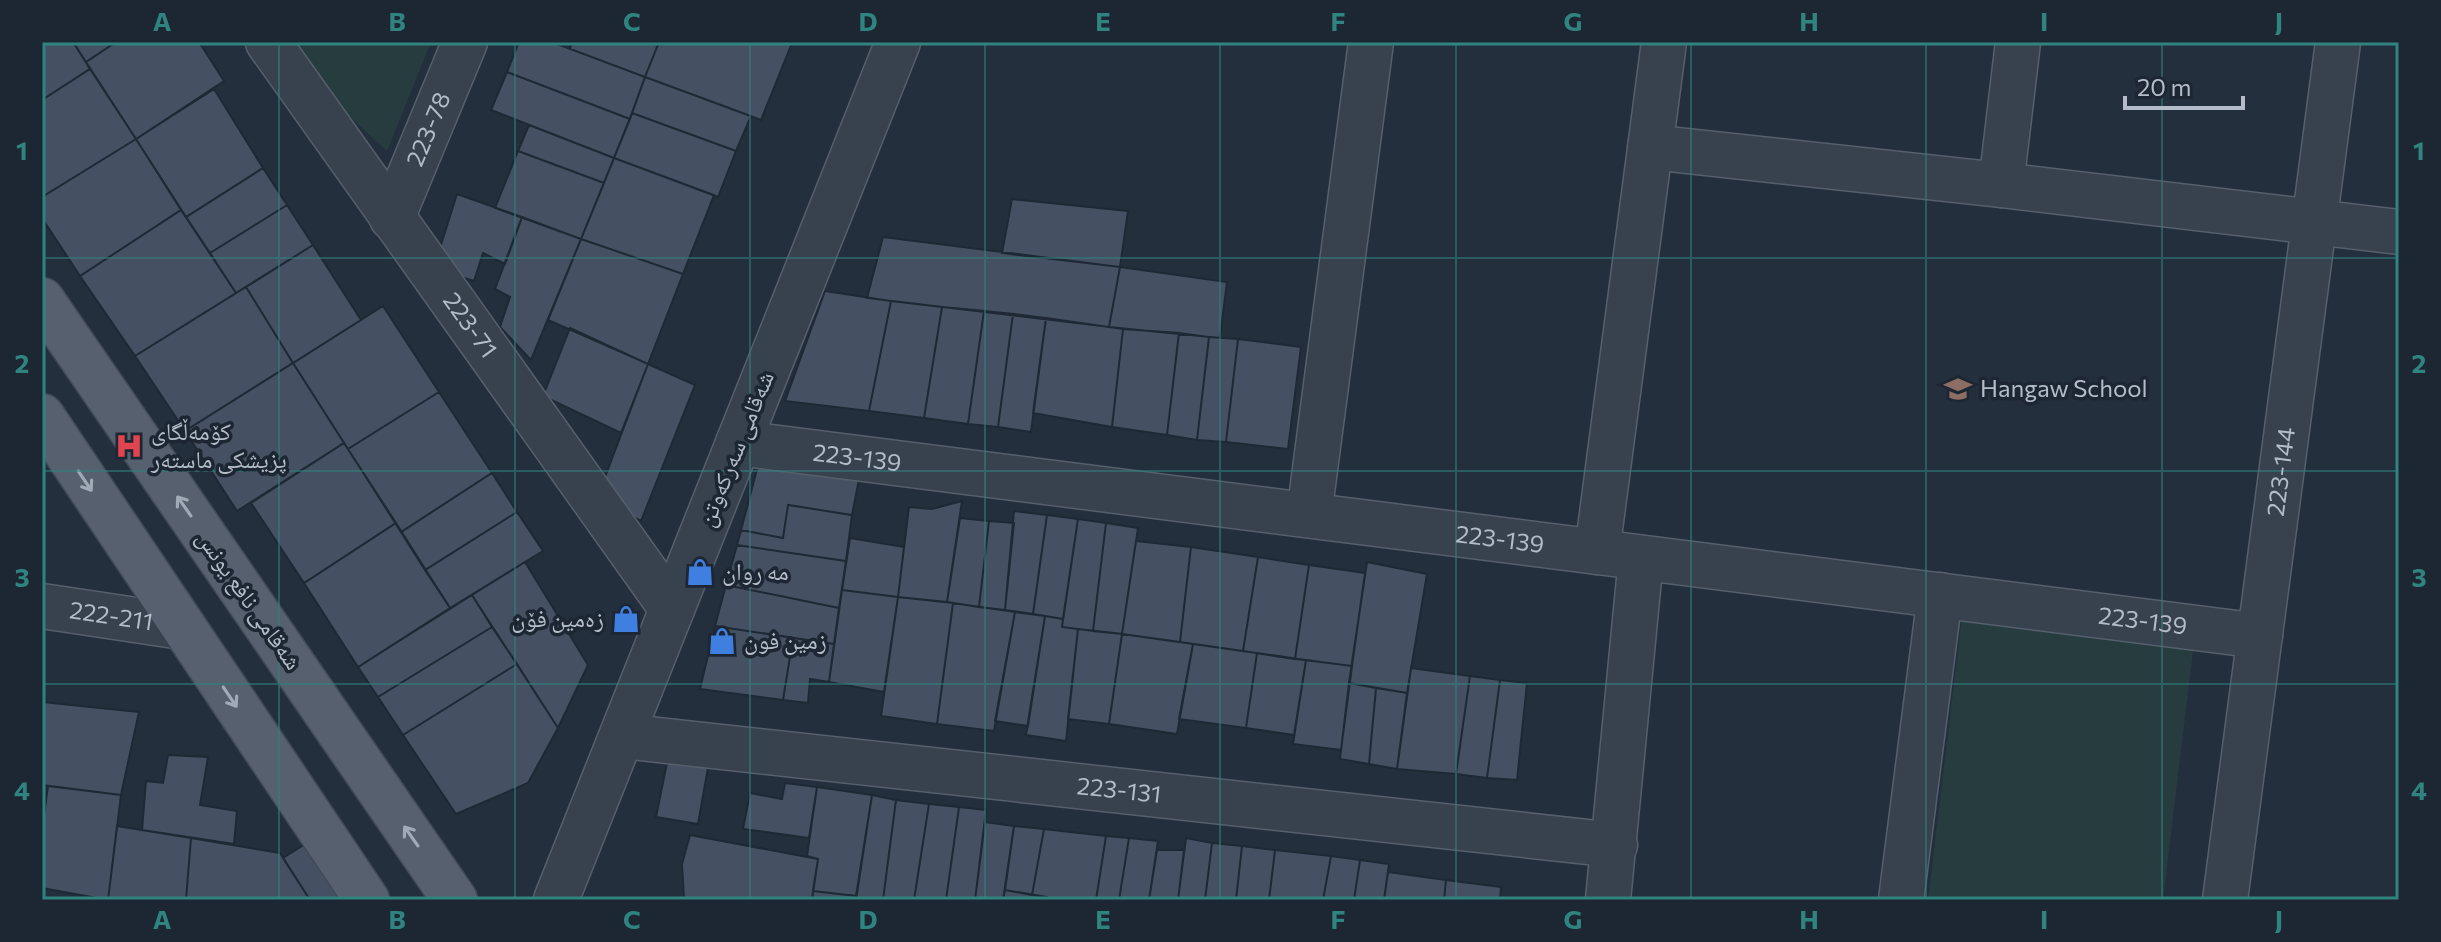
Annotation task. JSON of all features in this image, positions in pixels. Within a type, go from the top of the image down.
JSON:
[{"type":"main road","name":"شەقامی نافع یونس","points":[[42,300],[455,900]]},
{"type":"main road","points":[[42,416],[367,900]]},
{"type":"street","name":"223-71","points":[[268,42],[672,609]]},
{"type":"street","name":"223-78","points":[[392,218],[465,42]]},
{"type":"street","name":"شەقامی سەرکەوتن","points":[[556,900],[898,42]]},
{"type":"street","points":[[1309,515],[1371,42]]},
{"type":"street","points":[[1597,552],[1664,42]]},
{"type":"street","points":[[2001,185],[2018,42]]},
{"type":"street","name":"223-144","points":[[2225,900],[2338,42]]},
{"type":"street","points":[[1650,147],[2399,232]]},
{"type":"street","name":"223-139","points":[[738,443],[2260,636]]},
{"type":"street","points":[[1608,900],[1641,558]]},
{"type":"street","points":[[1901,900],[1940,595]]},
{"type":"street","name":"222-211","points":[[42,606],[182,627]]},
{"type":"street","name":"223-131","points":[[622,736],[1615,845]]},
{"type":"green space","points":[[270,42],[431,42],[387,151]]},
{"type":"green space","points":[[1964,600],[2196,626],[2163,900],[1928,900]]},
{"type":"building","points":[[42,42],[73,42],[90,69],[42,100]]},
{"type":"building","points":[[73,42],[116,42],[86,62]]},
{"type":"building","points":[[116,42],[199,42],[224,81],[136,139],[86,62]]},
{"type":"building","points":[[519,42],[552,42],[645,77],[630,119],[507,72]]},
{"type":"building","points":[[572,42],[659,42],[645,77],[570,49]]},
{"type":"building","points":[[659,42],[792,43],[761,120],[645,77]]},
{"type":"building","points":[[90,69],[136,139],[42,197],[42,100]]},
{"type":"building","points":[[507,72],[630,119],[614,158],[491,110]]},
{"type":"building","points":[[645,77],[751,116],[736,151],[632,113]]},
{"type":"building","points":[[214,89],[263,168],[186,217],[136,139]]},
{"type":"building","points":[[632,113],[736,151],[718,197],[614,158]]},
{"type":"building","points":[[529,125],[614,158],[604,183],[518,151]]},
{"type":"building","points":[[136,139],[181,210],[80,276],[42,218],[42,197]]},
{"type":"building","points":[[518,151],[604,183],[581,239],[495,208]]},
{"type":"building","points":[[614,158],[714,195],[683,274],[581,239]]},
{"type":"building","points":[[263,168],[287,205],[210,253],[186,217]]},
{"type":"building","points":[[457,194],[522,217],[505,264],[483,253],[474,281],[448,273],[439,251]]},
{"type":"building","points":[[1012,199],[1128,211],[1120,267],[1002,253]]},
{"type":"building","points":[[287,205],[313,245],[236,293],[210,253]]},
{"type":"building","points":[[181,210],[236,293],[135,356],[80,276]]},
{"type":"building","points":[[522,217],[581,239],[531,360],[500,327],[510,297],[495,289]]},
{"type":"building","points":[[883,237],[1120,267],[1109,327],[867,298]]},
{"type":"building","points":[[581,239],[683,274],[648,364],[548,320]]},
{"type":"building","points":[[313,245],[361,320],[293,363],[246,287]]},
{"type":"building","points":[[1120,267],[1227,282],[1220,338],[1109,327]]},
{"type":"building","points":[[246,287],[293,363],[185,431],[135,356]]},
{"type":"building","points":[[825,291],[891,301],[869,411],[785,401]]},
{"type":"building","points":[[891,301],[942,307],[924,418],[869,411]]},
{"type":"building","points":[[383,306],[439,392],[348,449],[293,363]]},
{"type":"building","points":[[942,307],[984,311],[968,424],[924,418]]},
{"type":"building","points":[[984,311],[1013,314],[998,427],[968,424]]},
{"type":"building","points":[[1013,314],[1046,318],[1031,432],[998,427]]},
{"type":"building","points":[[1046,318],[1123,329],[1112,427],[1033,413]]},
{"type":"building","points":[[570,328],[648,364],[621,433],[543,396]]},
{"type":"building","points":[[1123,329],[1179,333],[1167,435],[1112,427]]},
{"type":"building","points":[[1179,333],[1209,337],[1197,440],[1167,435]]},
{"type":"building","points":[[1209,337],[1238,339],[1226,442],[1197,440]]},
{"type":"building","points":[[1238,339],[1301,347],[1288,449],[1226,442]]},
{"type":"building","points":[[293,363],[344,443],[237,511],[185,431]]},
{"type":"building","points":[[648,364],[695,385],[641,521],[597,498]]},
{"type":"building","points":[[439,392],[492,473],[401,532],[348,449]]},
{"type":"building","points":[[344,443],[396,523],[304,583],[251,503]]},
{"type":"building","points":[[760,458],[860,474],[852,515],[788,505],[783,538],[741,530]]},
{"type":"building","points":[[492,473],[517,512],[425,570],[401,532]]},
{"type":"building","points":[[962,501],[947,602],[898,597],[909,507],[932,509]]},
{"type":"building","points":[[788,505],[852,515],[846,561],[737,545],[741,530],[783,538]]},
{"type":"building","points":[[1014,511],[1047,515],[1033,614],[1005,610]]},
{"type":"building","points":[[517,512],[543,551],[450,608],[425,570]]},
{"type":"building","points":[[1047,515],[1078,519],[1063,619],[1033,614]]},
{"type":"building","points":[[960,518],[989,521],[979,607],[947,602]]},
{"type":"building","points":[[1078,519],[1106,523],[1093,631],[1062,627]]},
{"type":"building","points":[[989,521],[1014,523],[1005,610],[979,607]]},
{"type":"building","points":[[396,523],[450,608],[358,667],[304,583]]},
{"type":"building","points":[[1106,523],[1138,528],[1122,634],[1093,631]]},
{"type":"building","points":[[850,538],[904,547],[898,597],[842,590]]},
{"type":"building","points":[[1136,541],[1191,547],[1180,642],[1122,634]]},
{"type":"building","points":[[737,545],[846,561],[839,608],[726,585]]},
{"type":"building","points":[[1191,547],[1258,557],[1243,651],[1180,642]]},
{"type":"building","points":[[1258,557],[1309,565],[1295,659],[1243,651]]},
{"type":"building","points":[[525,562],[588,665],[558,728],[472,595]]},
{"type":"building","points":[[1367,562],[1427,574],[1407,693],[1349,683]]},
{"type":"building","points":[[1309,565],[1365,573],[1352,666],[1295,659]]},
{"type":"building","points":[[726,585],[839,608],[834,644],[715,626]]},
{"type":"building","points":[[842,590],[898,597],[884,692],[829,682]]},
{"type":"building","points":[[472,595],[492,627],[378,697],[358,667]]},
{"type":"building","points":[[898,597],[953,603],[937,724],[881,716]]},
{"type":"building","points":[[953,603],[1015,612],[994,731],[937,724]]},
{"type":"building","points":[[1015,612],[1045,616],[1028,726],[995,721]]},
{"type":"building","points":[[1045,616],[1063,619],[1062,627],[1078,629],[1066,741],[1026,735]]},
{"type":"building","points":[[715,626],[793,638],[783,700],[700,689]]},
{"type":"building","points":[[492,627],[517,664],[403,735],[378,697]]},
{"type":"building","points":[[1078,629],[1122,634],[1109,724],[1068,719]]},
{"type":"building","points":[[1122,634],[1193,644],[1177,734],[1109,724]]},
{"type":"building","points":[[793,638],[834,644],[829,682],[810,679],[808,703],[783,700]]},
{"type":"building","points":[[1193,644],[1257,653],[1246,728],[1179,719]]},
{"type":"building","points":[[1257,653],[1306,660],[1294,735],[1246,728]]},
{"type":"building","points":[[1306,660],[1352,666],[1341,750],[1293,744]]},
{"type":"building","points":[[517,664],[558,728],[528,783],[456,814],[403,735]]},
{"type":"building","points":[[1411,668],[1470,676],[1456,774],[1397,769]]},
{"type":"building","points":[[1470,676],[1500,680],[1487,778],[1456,774]]},
{"type":"building","points":[[1500,680],[1527,683],[1517,780],[1487,778]]},
{"type":"building","points":[[1349,683],[1376,688],[1369,764],[1340,759]]},
{"type":"building","points":[[1376,688],[1407,693],[1397,769],[1369,764]]},
{"type":"building","points":[[42,702],[139,712],[121,795],[42,785]]},
{"type":"building","points":[[669,753],[709,762],[698,824],[656,817]]},
{"type":"building","points":[[168,755],[208,757],[200,805],[237,811],[234,844],[142,830],[146,781],[163,783]]},
{"type":"building","points":[[785,783],[817,787],[809,838],[743,829],[750,793],[782,799]]},
{"type":"building","points":[[48,786],[121,795],[108,900],[42,888],[42,829]]},
{"type":"building","points":[[817,787],[872,795],[856,896],[813,891],[818,859],[807,856]]},
{"type":"building","points":[[872,795],[896,800],[883,900],[856,900]]},
{"type":"building","points":[[896,800],[929,804],[914,900],[883,900]]},
{"type":"building","points":[[929,804],[959,807],[946,900],[914,900]]},
{"type":"building","points":[[959,807],[986,810],[975,900],[946,900]]},
{"type":"building","points":[[985,822],[1014,826],[1003,900],[975,900]]},
{"type":"building","points":[[117,826],[191,838],[186,900],[108,900]]},
{"type":"building","points":[[1014,826],[1044,829],[1032,895],[1005,890]]},
{"type":"building","points":[[1044,829],[1106,836],[1096,900],[1046,900],[1047,897],[1032,895]]},
{"type":"building","points":[[690,835],[818,859],[812,900],[684,900],[682,864]]},
{"type":"building","points":[[1106,836],[1129,838],[1119,900],[1096,900]]},
{"type":"building","points":[[191,838],[280,853],[310,900],[186,900]]},
{"type":"building","points":[[1129,838],[1158,841],[1149,900],[1119,900]]},
{"type":"building","points":[[1186,838],[1212,843],[1205,900],[1178,900]]},
{"type":"building","points":[[313,839],[353,900],[310,900],[283,858]]},
{"type":"building","points":[[1212,843],[1242,846],[1236,900],[1205,900]]},
{"type":"building","points":[[1242,846],[1275,850],[1269,900],[1236,900]]},
{"type":"building","points":[[1157,850],[1184,850],[1178,900],[1149,900]]},
{"type":"building","points":[[1275,850],[1331,856],[1323,900],[1269,900]]},
{"type":"building","points":[[1331,856],[1360,860],[1354,900],[1323,900]]},
{"type":"building","points":[[1360,860],[1389,864],[1384,900],[1354,900]]},
{"type":"building","points":[[1388,872],[1446,880],[1444,900],[1384,900]]},
{"type":"building","points":[[1446,880],[1501,887],[1500,900],[1444,900]]},
{"type":"building","points":[[1005,890],[1047,897],[1046,900],[1003,900]]},
{"type":"building","points":[[813,891],[856,896],[856,900],[812,900]]},
{"type":"place","name":"Hangaw School","points":[[1958,389]]},
{"type":"place","name":"کۆمەڵگای پزیشکی ماستەر","points":[[129,446]]},
{"type":"place","name":"مه روان","points":[[700,572]]},
{"type":"place","name":"زەمین فۆن","points":[[626,619]]},
{"type":"place","name":"زمين فون","points":[[722,641]]}]
